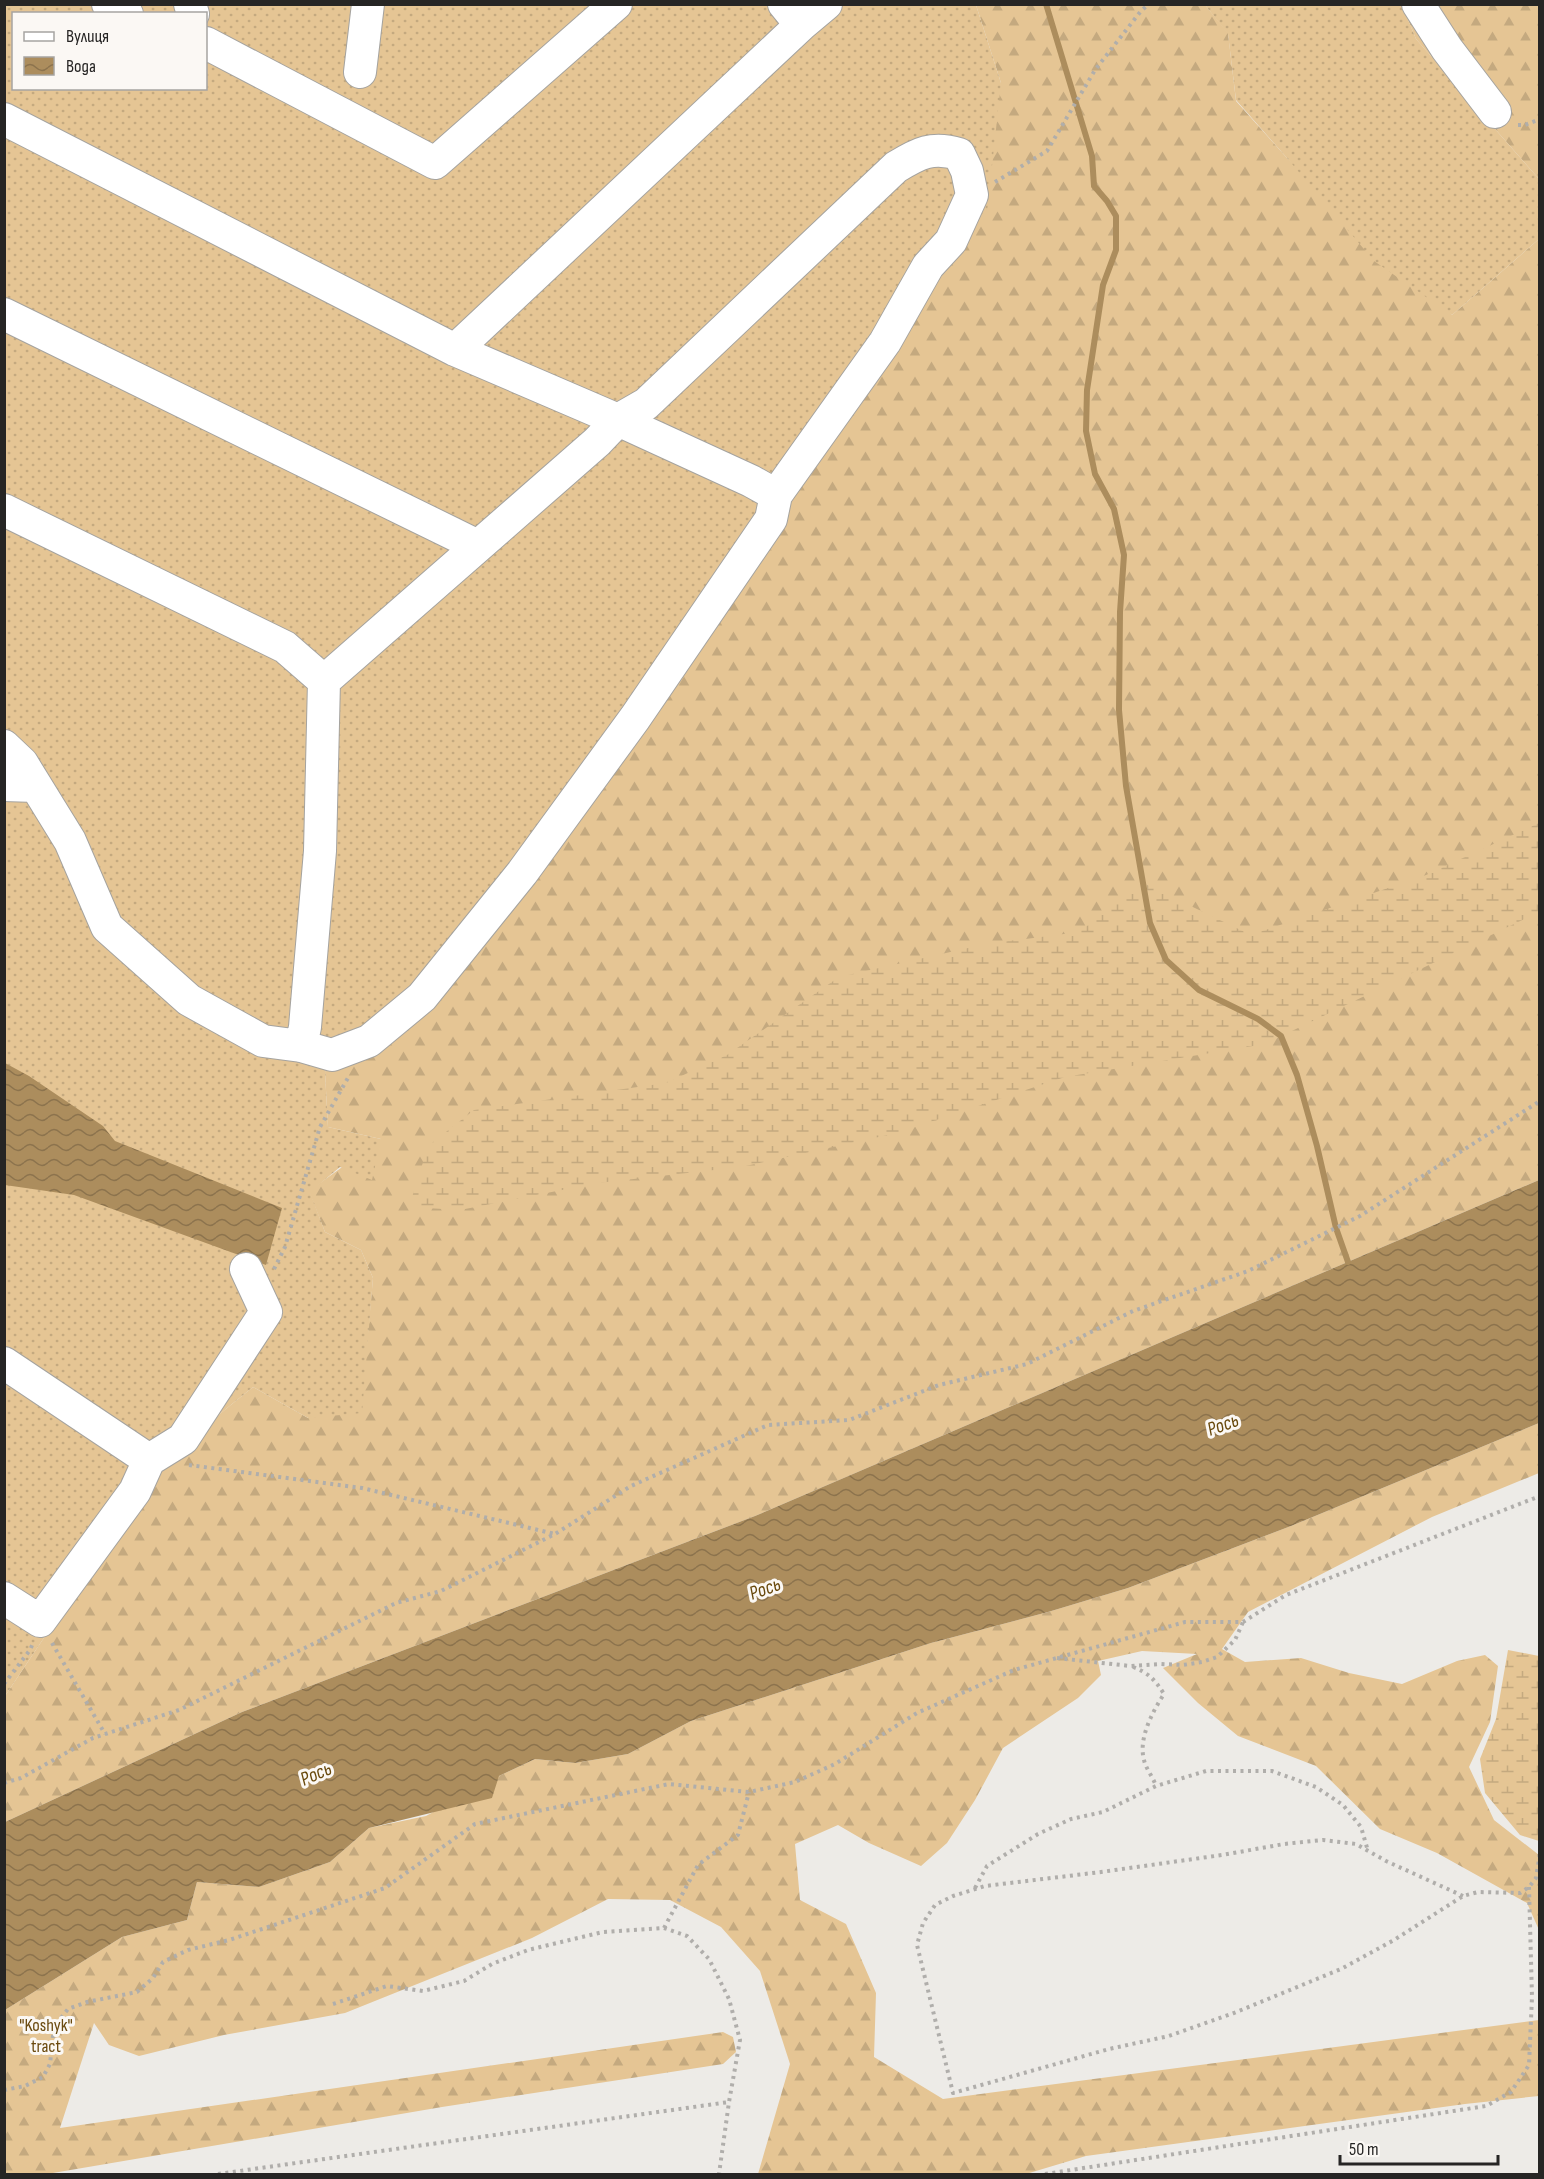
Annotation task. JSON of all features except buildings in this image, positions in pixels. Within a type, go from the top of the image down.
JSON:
[{"type":"street","points":[[108,4],[123,12]]},
{"type":"street","points":[[360,72],[368,4]]},
{"type":"street","points":[[207,44],[435,163],[616,4]]},
{"type":"street","points":[[455,350],[792,15],[826,4]]},
{"type":"street","points":[[1418,4],[1447,49],[1495,112]]},
{"type":"street","points":[[4,118],[455,350],[618,420],[751,481],[776,495]]},
{"type":"street","points":[[4,746],[22,763],[70,841],[107,927],[189,1000],[263,1041],[301,1046],[332,1055],[369,1041],[422,997],[522,873],[635,718],[771,519],[776,495],[885,342],[928,266],[951,241],[972,195],[967,171],[958,154],[942,149],[917,154],[896,167],[646,404],[618,420],[597,442],[324,681],[320,851],[305,1027],[301,1046]]},
{"type":"street","points":[[4,314],[478,546]]},
{"type":"street","points":[[4,510],[285,647],[324,681]]},
{"type":"street","points":[[4,784],[36,786]]},
{"type":"street","points":[[4,1598],[40,1622],[135,1491],[149,1460],[183,1439],[266,1312],[246,1269]]},
{"type":"street","points":[[4,1363],[149,1460]]},
{"type":"path","points":[[972,195],[1047,151],[1095,70],[1141,10],[1149,4]]},
{"type":"path","points":[[259,1296],[285,1247],[320,1126],[369,1041]]},
{"type":"path","points":[[4,1783],[21,1778],[93,1738],[179,1710],[396,1603],[441,1591],[555,1534],[631,1486],[768,1425],[849,1420],[939,1385],[1027,1364],[1133,1311],[1248,1271],[1360,1216],[1539,1101]]},
{"type":"path","points":[[149,1460],[362,1488],[555,1534]]},
{"type":"path","points":[[1053,1658],[1130,1666],[1183,1665],[1216,1657],[1234,1640],[1243,1622],[1286,1595],[1539,1496]]},
{"type":"path","points":[[40,1622],[105,1734]]},
{"type":"path","points":[[4,1684],[30,1650],[40,1622]]},
{"type":"path","points":[[4,2090],[25,2086],[42,2077],[50,2064],[54,2027],[68,2009],[87,2002],[137,1992],[153,1978],[163,1962],[188,1950],[229,1940],[385,1888],[475,1824],[669,1784],[749,1792],[795,1782],[835,1764],[917,1713],[1014,1670],[1185,1622],[1243,1622]]},
{"type":"path","points":[[1130,1666],[1146,1672],[1156,1681],[1164,1694],[1154,1709],[1144,1736],[1143,1759],[1156,1786]]},
{"type":"path","points":[[975,1889],[987,1866],[1038,1834],[1071,1820],[1103,1812],[1156,1786],[1206,1771],[1272,1771],[1316,1787],[1343,1805],[1361,1827],[1368,1851]]},
{"type":"path","points":[[664,1928],[698,1865],[738,1835],[749,1792]]},
{"type":"path","points":[[1463,1896],[1386,1862],[1356,1844],[1323,1840],[985,1886],[953,1896],[935,1905],[923,1923],[917,1946],[953,2093],[1109,2049],[1169,2036],[1234,2013],[1341,1969],[1394,1940],[1463,1896],[1478,1892],[1520,1893],[1536,1878],[1539,1853]]},
{"type":"path","points":[[1045,2175],[1486,2106],[1511,2092],[1529,2065],[1532,1997],[1529,1887]]},
{"type":"path","points":[[333,2004],[387,1986],[423,1991],[464,1981],[492,1964],[528,1950],[603,1932],[664,1928],[687,1936],[709,1959],[729,1999],[740,2040],[719,2175]]},
{"type":"path","points":[[218,2175],[729,2102]]},
{"type":"green space","points":[[5,5],[976,5],[1001,83],[987,212],[424,1012],[325,1072],[328,1127],[381,1139],[372,1180],[340,1167],[310,1192],[325,1232],[361,1250],[373,1278],[362,1413],[308,1418],[253,1387],[163,1460],[5,1696]]},
{"type":"green space","points":[[976,5],[1205,5],[1228,33],[1236,101],[1287,158],[1452,315],[1539,239],[1539,1180],[755,1516],[242,1712],[5,1822],[5,1696],[163,1460],[253,1387],[308,1418],[367,1344],[373,1278],[361,1250],[325,1232],[309,1191],[381,1139],[328,1127],[325,1072],[424,1012],[1001,83]]},
{"type":"green space","points":[[1205,5],[1402,5],[1416,39],[1539,179],[1539,239],[1452,315],[1374,261],[1236,100],[1228,34]]},
{"type":"green space","points":[[1402,5],[1539,5],[1539,179],[1416,39]]},
{"type":"green space","points":[[1539,823],[1539,912],[1265,1044],[1065,1077],[897,1133],[741,1167],[598,1183],[460,1210],[409,1207],[428,1146],[474,1110],[666,1083],[727,1055],[839,977],[986,944],[1079,932],[1143,883],[1251,935],[1426,875]]},
{"type":"green space","name":"\"Koshyk\" tract","points":[[1539,1423],[1539,1473],[1432,1517],[1248,1612],[1222,1649],[1245,1662],[1301,1658],[1349,1673],[1402,1684],[1457,1661],[1485,1655],[1498,1666],[1490,1722],[1469,1767],[1494,1820],[1539,1855],[1539,1930],[1527,1903],[1437,1853],[1380,1829],[1316,1766],[1238,1736],[1198,1703],[1163,1668],[1197,1654],[1142,1651],[1098,1661],[1101,1675],[1078,1698],[1003,1748],[975,1800],[947,1843],[921,1866],[869,1843],[838,1825],[795,1844],[800,1900],[846,1924],[876,1993],[874,2057],[943,2099],[1539,2020],[1539,2096],[1086,2156],[1026,2174],[758,2174],[790,2064],[760,1971],[721,1927],[670,1900],[608,1899],[532,1938],[345,2013],[224,2035],[139,2056],[109,2045],[94,2023],[60,2128],[723,2032],[733,2037],[736,2052],[723,2064],[442,2107],[47,2174],[5,2174],[5,2010],[122,1937],[187,1920],[197,1882],[259,1887],[330,1862],[369,1828],[426,1816],[535,1759],[575,1763],[628,1754],[691,1721],[931,1643],[1128,1588],[1291,1526]]},
{"type":"green space","points":[[1508,1650],[1539,1656],[1539,1841],[1520,1835],[1485,1793],[1480,1759],[1496,1719]]},
{"type":"water","points":[[5,1063],[29,1076],[103,1126],[115,1141],[282,1208],[266,1265],[74,1195],[5,1185]]},
{"type":"water","name":"Рось","points":[[1539,1180],[1539,1423],[1291,1526],[1128,1588],[931,1643],[691,1721],[628,1754],[575,1763],[535,1759],[499,1776],[492,1798],[369,1828],[330,1862],[259,1887],[197,1882],[187,1920],[122,1937],[5,2010],[5,1822],[242,1712],[755,1516]]},
{"type":"waterway","points":[[1046,4],[1092,156],[1094,186],[1116,216],[1116,250],[1103,285],[1087,390],[1086,431],[1095,474],[1114,509],[1124,555],[1120,612],[1119,710],[1126,786],[1150,923],[1166,960],[1199,990],[1258,1019],[1281,1036],[1297,1075],[1317,1146],[1336,1228],[1348,1262]]}]
